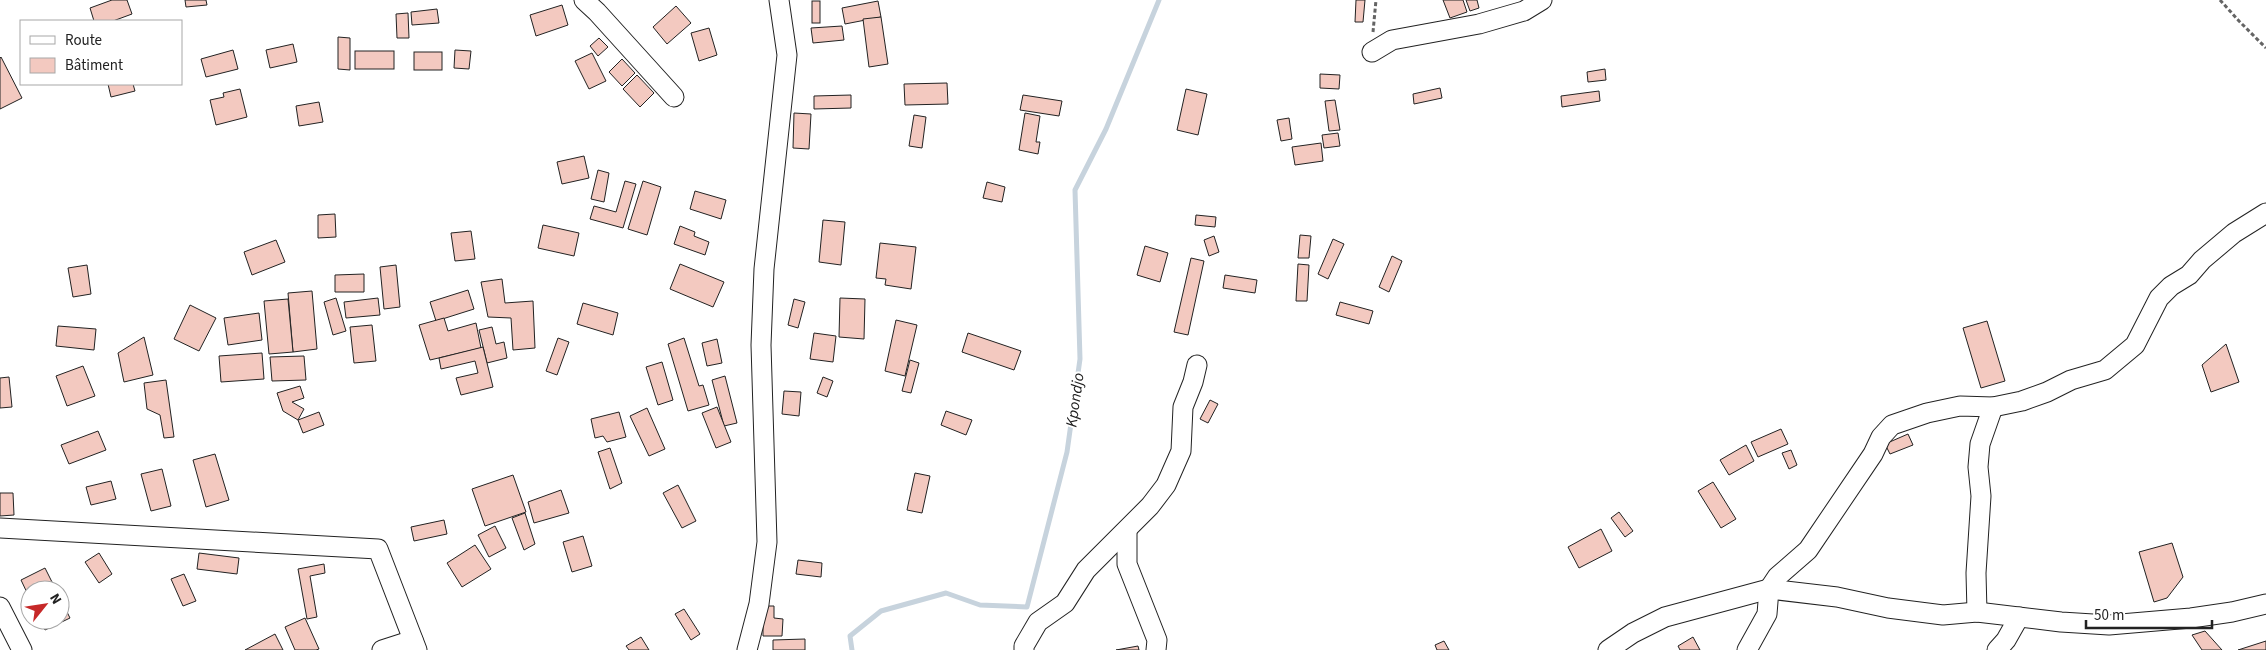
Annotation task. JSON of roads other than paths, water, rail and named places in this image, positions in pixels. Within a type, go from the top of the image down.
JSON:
[{"type":"street","points":[[584,0],[674,98]]},
{"type":"street","points":[[748,650],[759,604],[767,542],[761,345],[764,269],[787,55],[779,0]]},
{"type":"street","points":[[1372,52],[1392,40],[1479,24],[1524,11],[1542,0]]},
{"type":"street","points":[[1747,650],[1767,614],[1769,589],[1777,577],[1808,550],[1873,454],[1881,437],[1892,425],[1927,413],[1960,406],[1993,407],[2022,401],[2047,392],[2070,380],[2105,370],[2135,345],[2159,298],[2171,286],[2189,275],[2202,260],[2234,233],[2266,213]]},
{"type":"street","points":[[1024,650],[1024,646],[1038,622],[1065,603],[1086,570],[1150,506],[1166,485],[1180,451],[1183,407],[1193,382],[1196,365]]},
{"type":"street","points":[[1978,612],[1976,574],[1981,496],[1978,467],[1980,444],[1993,407]]},
{"type":"street","points":[[0,528],[378,549],[415,645],[382,650]]},
{"type":"street","points":[[1127,530],[1127,564],[1157,640],[1156,650]]},
{"type":"street","points":[[1608,650],[1633,633],[1665,617],[1769,589],[1837,597],[1888,608],[1943,615],[1978,612],[2108,625],[2150,623],[2232,612],[2266,604]]},
{"type":"street","points":[[0,607],[22,650]]},
{"type":"street","points":[[1997,650],[2006,640],[2019,617]]},
{"type":"waterway","name":"Kpondjo","points":[[852,650],[850,636],[881,611],[946,593],[980,605],[1027,607],[1067,452],[1080,359],[1075,190],[1106,129],[1159,0]]}]
